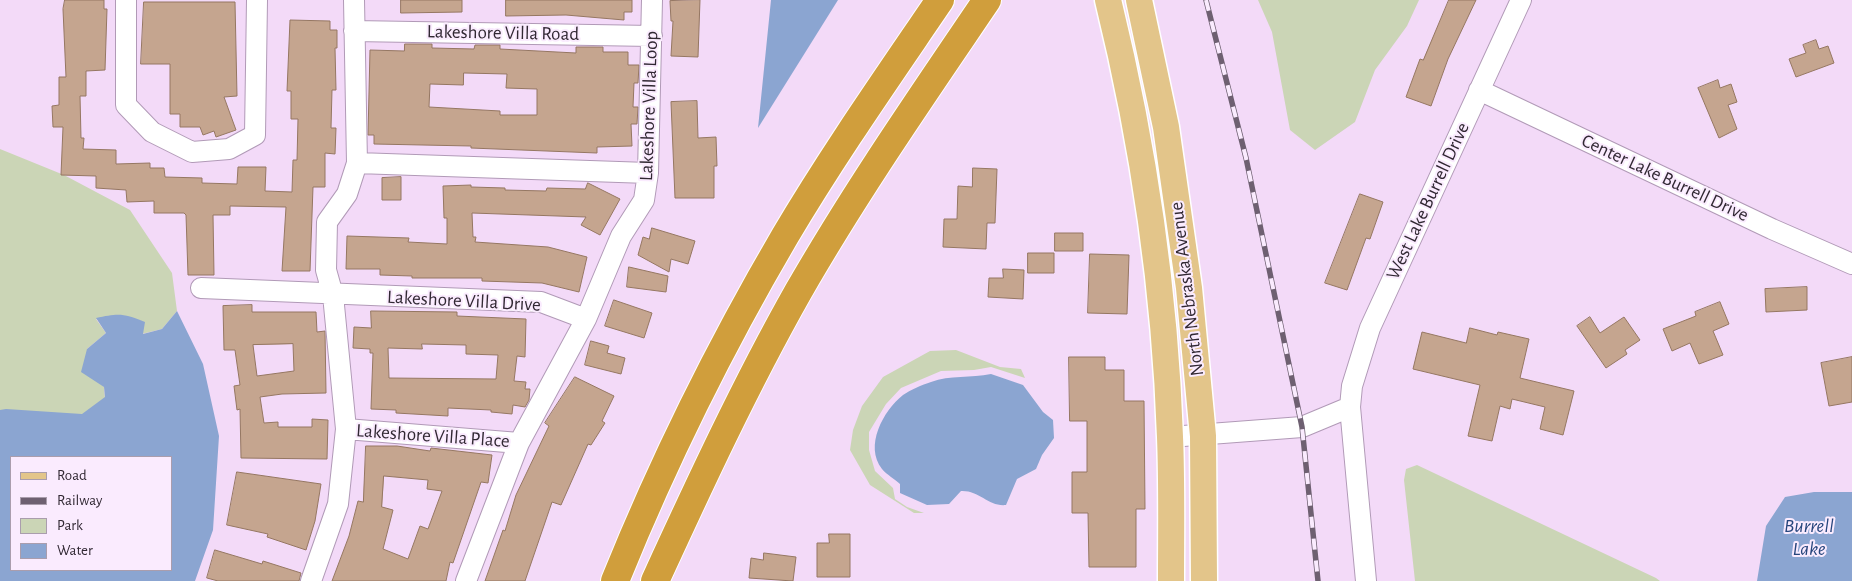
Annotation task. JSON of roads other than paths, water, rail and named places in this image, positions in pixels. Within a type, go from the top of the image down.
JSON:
[{"type":"highway","points":[[614,581],[694,403],[776,253],[840,148],[940,0]]},
{"type":"highway","points":[[655,581],[719,442],[797,294],[878,162],[987,0]]},
{"type":"main road","name":"North Nebraska Avenue","points":[[1108,0],[1136,132],[1154,260],[1170,437],[1171,581]]},
{"type":"main road","name":"North Nebraska Avenue","points":[[1139,0],[1166,127],[1189,288],[1203,436],[1204,581]]},
{"type":"street","points":[[126,0],[126,105],[152,132],[192,152],[229,149],[255,135],[257,0]]},
{"type":"street","points":[[311,581],[338,504],[346,429],[333,295],[326,270],[327,222],[347,194],[358,162],[354,0]]},
{"type":"street","name":"Lakeshore Villa Loop","points":[[586,318],[621,236],[644,200],[648,173],[652,0]]},
{"type":"street","name":"West Lake Burrell Drive","points":[[1366,581],[1350,407],[1352,386],[1370,328],[1521,0]]},
{"type":"street","name":"Lakeshore Villa Road","points":[[354,31],[652,36]]},
{"type":"street","name":"Center Lake Burrell Drive","points":[[1479,90],[1772,229],[1852,264]]},
{"type":"street","points":[[358,162],[648,173]]},
{"type":"street","name":"Lakeshore Villa Drive","points":[[201,288],[333,295],[541,302],[586,318]]},
{"type":"street","points":[[466,581],[519,443],[586,318]]},
{"type":"street","points":[[1170,437],[1302,427],[1350,407]]},
{"type":"street","name":"Lakeshore Villa Place","points":[[346,429],[519,443]]},
{"type":"water","points":[[771,0],[838,0],[758,128]]},
{"type":"water","points":[[177,311],[203,364],[219,436],[213,530],[195,581],[0,581],[0,410],[82,414],[105,397],[104,387],[81,372],[87,349],[106,333],[96,318],[110,315],[132,317],[145,322],[143,334],[162,329]]},
{"type":"water","points":[[991,374],[1023,385],[1043,412],[1053,420],[1054,438],[1042,455],[1036,469],[1017,479],[1006,505],[994,504],[967,491],[961,491],[949,504],[927,505],[900,493],[900,484],[882,469],[877,460],[875,450],[878,429],[889,410],[903,395],[928,383],[946,378]]},
{"type":"water","name":"Burrell Lake","points":[[1814,492],[1852,492],[1852,581],[1757,581],[1766,526],[1785,497]]},
{"type":"railway","points":[[1206,0],[1246,158],[1302,427],[1318,581]]}]
